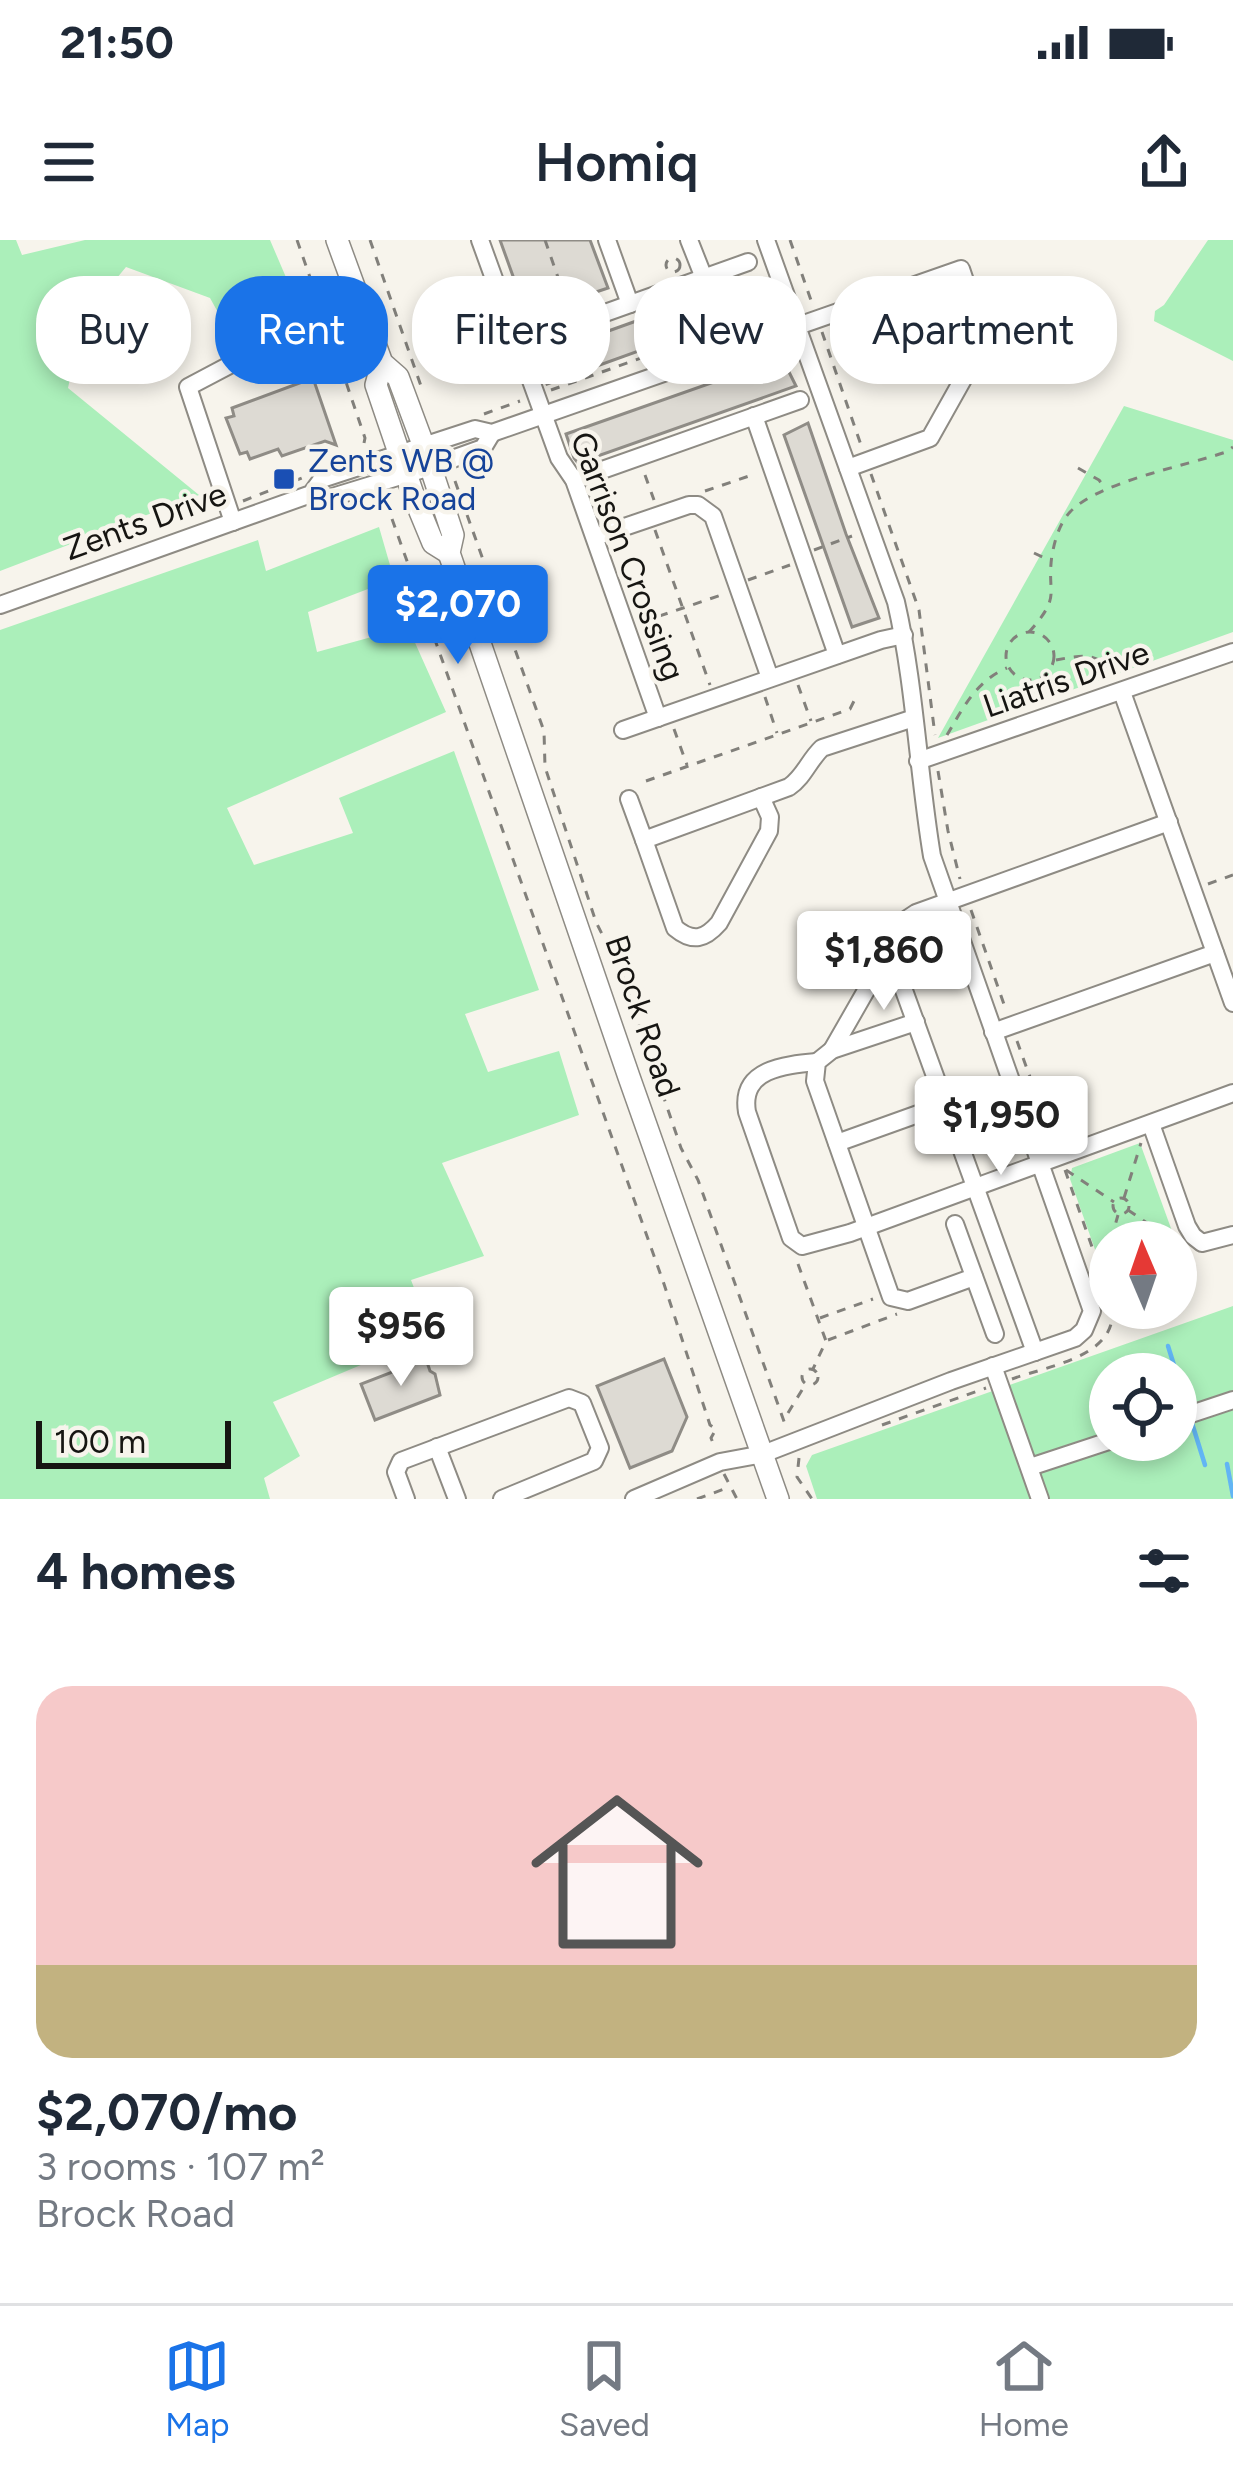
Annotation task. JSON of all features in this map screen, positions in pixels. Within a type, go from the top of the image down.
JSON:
[{"type":"main road","name":"Brock Road","points":[[337,240],[350,276]]},
{"type":"main road","name":"Brock Road","points":[[388,368],[398,376],[427,457],[453,536],[449,553],[778,1499]]},
{"type":"main road","name":"Brock Road","points":[[376,384],[433,543],[449,553]]},
{"type":"street","name":"Garrison Crossing","points":[[480,240],[493,276]]},
{"type":"street","points":[[608,240],[630,304]]},
{"type":"street","points":[[689,240],[703,276]]},
{"type":"street","points":[[766,240],[780,276]]},
{"type":"street","points":[[710,276],[748,262]]},
{"type":"street","name":"Zents Drive","points":[[806,322],[962,269],[985,340],[930,438],[866,462]]},
{"type":"street","points":[[610,311],[634,303]]},
{"type":"street","points":[[634,1499],[720,1462],[763,1454],[996,1375],[1035,1352],[1075,1338],[1092,1311],[932,856],[896,602],[806,348]]},
{"type":"street","points":[[215,373],[188,387],[233,522]]},
{"type":"street","name":"Zents Drive","points":[[0,605],[311,494],[328,498],[427,457],[476,430],[492,434],[634,383]]},
{"type":"street","name":"Garrison Crossing","points":[[532,384],[562,465],[574,480],[665,720]]},
{"type":"street","points":[[574,480],[800,400]]},
{"type":"street","points":[[754,416],[837,655]]},
{"type":"street","points":[[848,469],[866,462]]},
{"type":"street","points":[[595,537],[689,506],[706,509],[713,516],[767,684]]},
{"type":"street","points":[[623,730],[665,720],[715,698],[904,635]]},
{"type":"street","name":"Liatris Drive","points":[[918,761],[1119,684],[1233,652]]},
{"type":"street","points":[[1119,684],[1233,1003]]},
{"type":"street","points":[[644,840],[798,781],[821,748],[914,718]]},
{"type":"street","points":[[629,799],[675,928],[695,937],[708,935],[719,922],[769,831],[770,817],[761,797]]},
{"type":"street","points":[[832,1050],[907,919],[1168,823]]},
{"type":"street","points":[[890,949],[1035,1352]]},
{"type":"street","points":[[993,1032],[1215,953]]},
{"type":"street","points":[[916,1022],[832,1050],[817,1062],[760,1076],[748,1088],[748,1112],[796,1243],[808,1246],[1233,1093]]},
{"type":"street","points":[[817,1062],[815,1081],[891,1297],[908,1300],[974,1277]]},
{"type":"street","points":[[837,1143],[946,1103]]},
{"type":"street","points":[[1151,1124],[1193,1236],[1202,1243],[1233,1235]]},
{"type":"street","points":[[955,1224],[995,1334]]},
{"type":"street","points":[[996,1375],[1040,1499]]},
{"type":"street","points":[[406,1499],[396,1472],[400,1461],[569,1398],[581,1403],[600,1448],[594,1460],[502,1499]]},
{"type":"street","points":[[1197,1412],[1233,1400]]},
{"type":"street","points":[[437,1447],[457,1499]]},
{"type":"street","points":[[1030,1467],[1089,1448]]},
{"type":"path","points":[[297,240],[310,276]]},
{"type":"path","points":[[370,240],[423,393]]},
{"type":"path","points":[[545,240],[557,276]]},
{"type":"path","points":[[790,240],[919,610],[935,735]]},
{"type":"path","points":[[476,416],[634,360]]},
{"type":"path","points":[[347,384],[365,438]]},
{"type":"path","points":[[1029,632],[1048,640],[1054,660],[1046,674],[1030,680],[1009,668],[1006,652],[1014,638],[1029,632],[1047,612],[1056,537],[1071,511],[1106,489],[1233,447]]},
{"type":"path","points":[[1078,468],[1106,489]]},
{"type":"path","points":[[645,475],[657,508]]},
{"type":"path","points":[[455,482],[544,730],[545,766],[596,922],[621,972],[681,1148],[698,1180],[786,1415],[806,1384]]},
{"type":"path","points":[[386,502],[710,1425],[716,1429],[711,1438]]},
{"type":"path","points":[[654,526],[715,698]]},
{"type":"path","points":[[810,552],[852,536]]},
{"type":"path","points":[[1034,553],[1051,561]]},
{"type":"path","points":[[743,582],[798,563]]},
{"type":"path","points":[[626,627],[731,592]]},
{"type":"path","points":[[1054,660],[1095,656],[1119,684]]},
{"type":"path","points":[[946,737],[971,694],[988,678],[1009,668]]},
{"type":"path","points":[[795,678],[812,723]]},
{"type":"path","points":[[767,684],[778,735]]},
{"type":"path","points":[[646,781],[850,710],[854,701]]},
{"type":"path","points":[[665,720],[687,766]]},
{"type":"path","points":[[938,771],[960,879]]},
{"type":"path","points":[[1206,885],[1233,875]]},
{"type":"path","points":[[970,908],[1006,1010]]},
{"type":"path","points":[[1017,1040],[1053,1141]]},
{"type":"path","points":[[1124,1198],[1141,1142]]},
{"type":"path","points":[[1089,1238],[1064,1168],[1114,1202]]},
{"type":"path","points":[[1114,1202],[1124,1198]]},
{"type":"path","points":[[1124,1198],[1129,1203],[1127,1210]]},
{"type":"path","points":[[1114,1202],[1119,1213]]},
{"type":"path","points":[[1119,1213],[1127,1210]]},
{"type":"path","points":[[1127,1210],[1143,1221]]},
{"type":"path","points":[[1117,1221],[1119,1213]]},
{"type":"path","points":[[798,1264],[826,1341],[813,1369]]},
{"type":"path","points":[[818,1318],[882,1295]]},
{"type":"path","points":[[826,1341],[897,1314]]},
{"type":"path","points":[[871,1429],[996,1375],[1094,1350],[1112,1329]]},
{"type":"path","points":[[813,1369],[818,1378],[806,1384],[802,1373],[813,1369]]},
{"type":"path","points":[[800,1460],[807,1452]]},
{"type":"path","points":[[796,1477],[812,1499]]},
{"type":"path","points":[[697,1499],[729,1489],[736,1499]]},
{"type":"green space","points":[[0,240],[16,240],[22,255],[85,240],[270,240],[285,276],[215,276],[215,307],[210,298],[191,291],[191,276],[150,276],[126,267],[119,276],[36,276],[36,384],[69,384],[68,388],[199,495],[0,571]]},
{"type":"green space","points":[[1208,240],[1233,240],[1233,361],[1154,321],[1155,311],[1164,305]]},
{"type":"green space","points":[[1124,406],[1233,440],[1233,632],[938,738]]},
{"type":"green space","points":[[379,527],[394,579],[308,612],[317,652],[408,627],[446,712],[227,808],[254,865],[353,833],[339,798],[454,751],[539,990],[465,1014],[488,1072],[559,1051],[579,1115],[442,1163],[484,1256],[411,1280],[432,1335],[273,1402],[300,1456],[264,1478],[270,1499],[0,1499],[0,630],[258,540],[266,571]]},
{"type":"green space","points":[[1140,1143],[1168,1221],[1089,1221],[1089,1233],[1070,1179],[1072,1168]]},
{"type":"green space","points":[[1233,1306],[1233,1499],[817,1499],[806,1466],[812,1455],[1089,1357],[1089,1461],[1197,1461],[1197,1353],[1100,1353],[1168,1329],[1197,1329],[1197,1319]]},
{"type":"building","points":[[500,240],[590,240],[604,276],[513,276]]},
{"type":"building","points":[[634,322],[634,353],[610,361],[610,330]]},
{"type":"building","points":[[297,384],[315,384],[336,445],[325,441],[282,456],[278,449],[250,459],[247,452],[240,454],[226,418],[234,416],[232,408]]},
{"type":"building","points":[[708,384],[796,386],[578,463],[566,434]]},
{"type":"building","points":[[808,423],[879,618],[852,627],[784,435]]},
{"type":"building","points":[[426,1359],[440,1395],[375,1420],[361,1384]]},
{"type":"building","points":[[664,1359],[687,1417],[672,1451],[630,1468],[597,1386]]},
{"type":"waterway","points":[[1168,1346],[1170,1353]]},
{"type":"waterway","points":[[1197,1439],[1205,1465]]},
{"type":"waterway","points":[[1227,1464],[1233,1496]]},
{"type":"place","name":"Zents WB @ Brock Road","points":[[284,479]]}]
